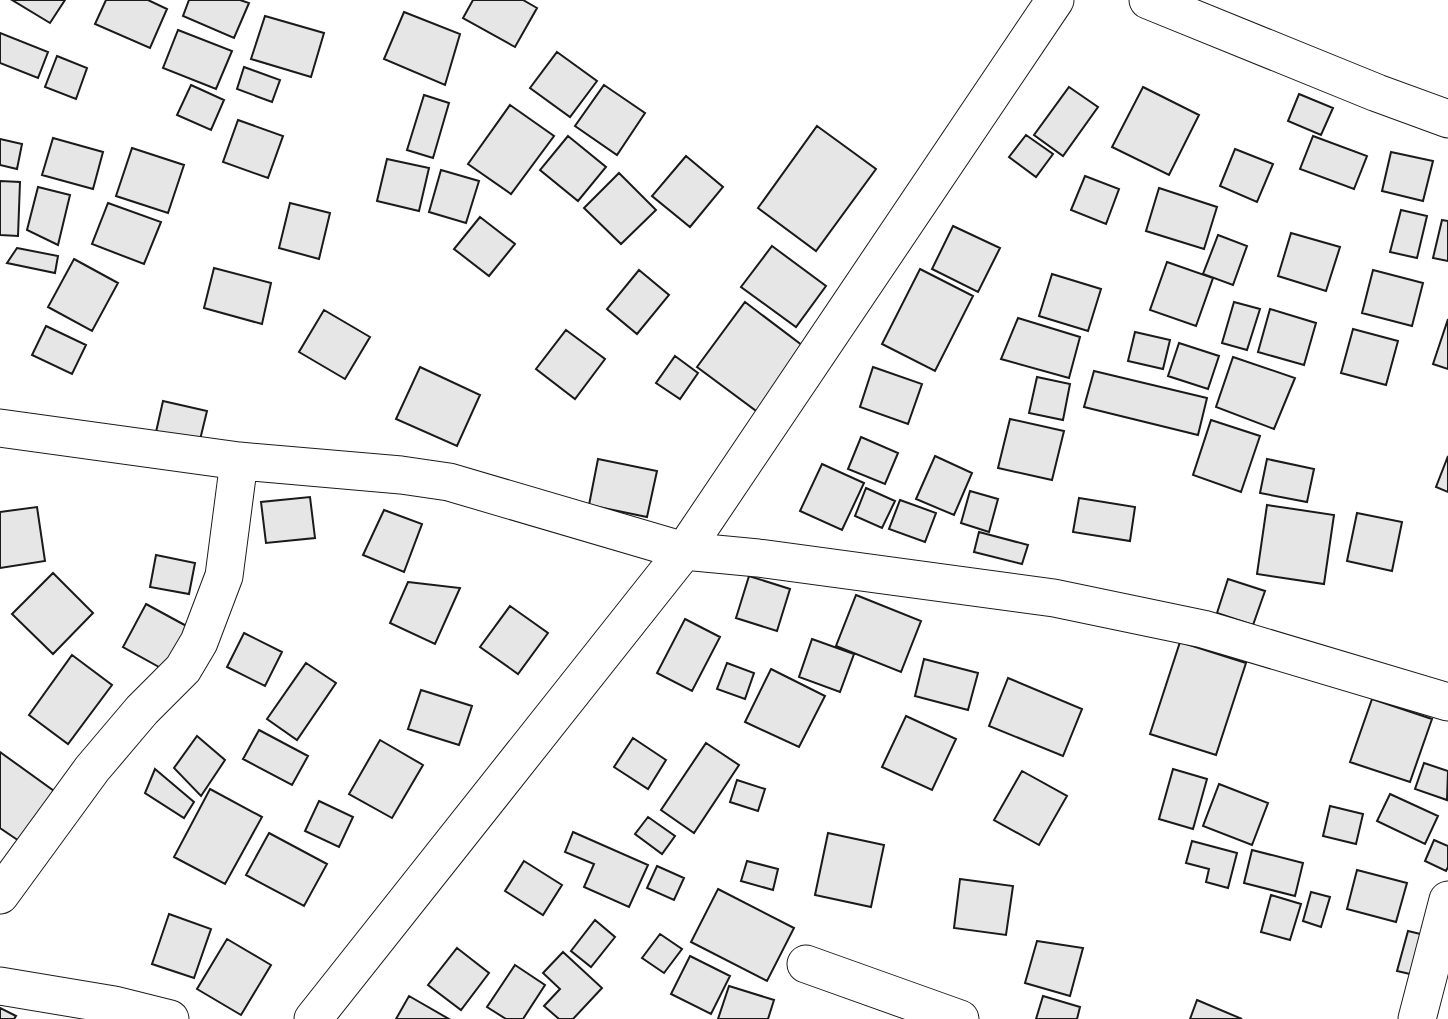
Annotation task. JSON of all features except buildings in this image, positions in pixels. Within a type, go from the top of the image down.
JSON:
[{"type":"street","points":[[313,1019],[684,551],[1055,0]]},
{"type":"street","points":[[1148,0],[1377,93],[1448,118]]},
{"type":"street","points":[[0,428],[239,461],[401,475],[449,482],[684,551],[758,558],[1054,598],[1203,629],[1448,702]]},
{"type":"street","points":[[0,895],[92,769],[142,710],[183,669],[199,642],[224,576],[239,461]]},
{"type":"street","points":[[1417,1019],[1448,900]]},
{"type":"street","points":[[806,964],[960,1019]]},
{"type":"street","points":[[0,986],[114,1005],[170,1019]]}]
